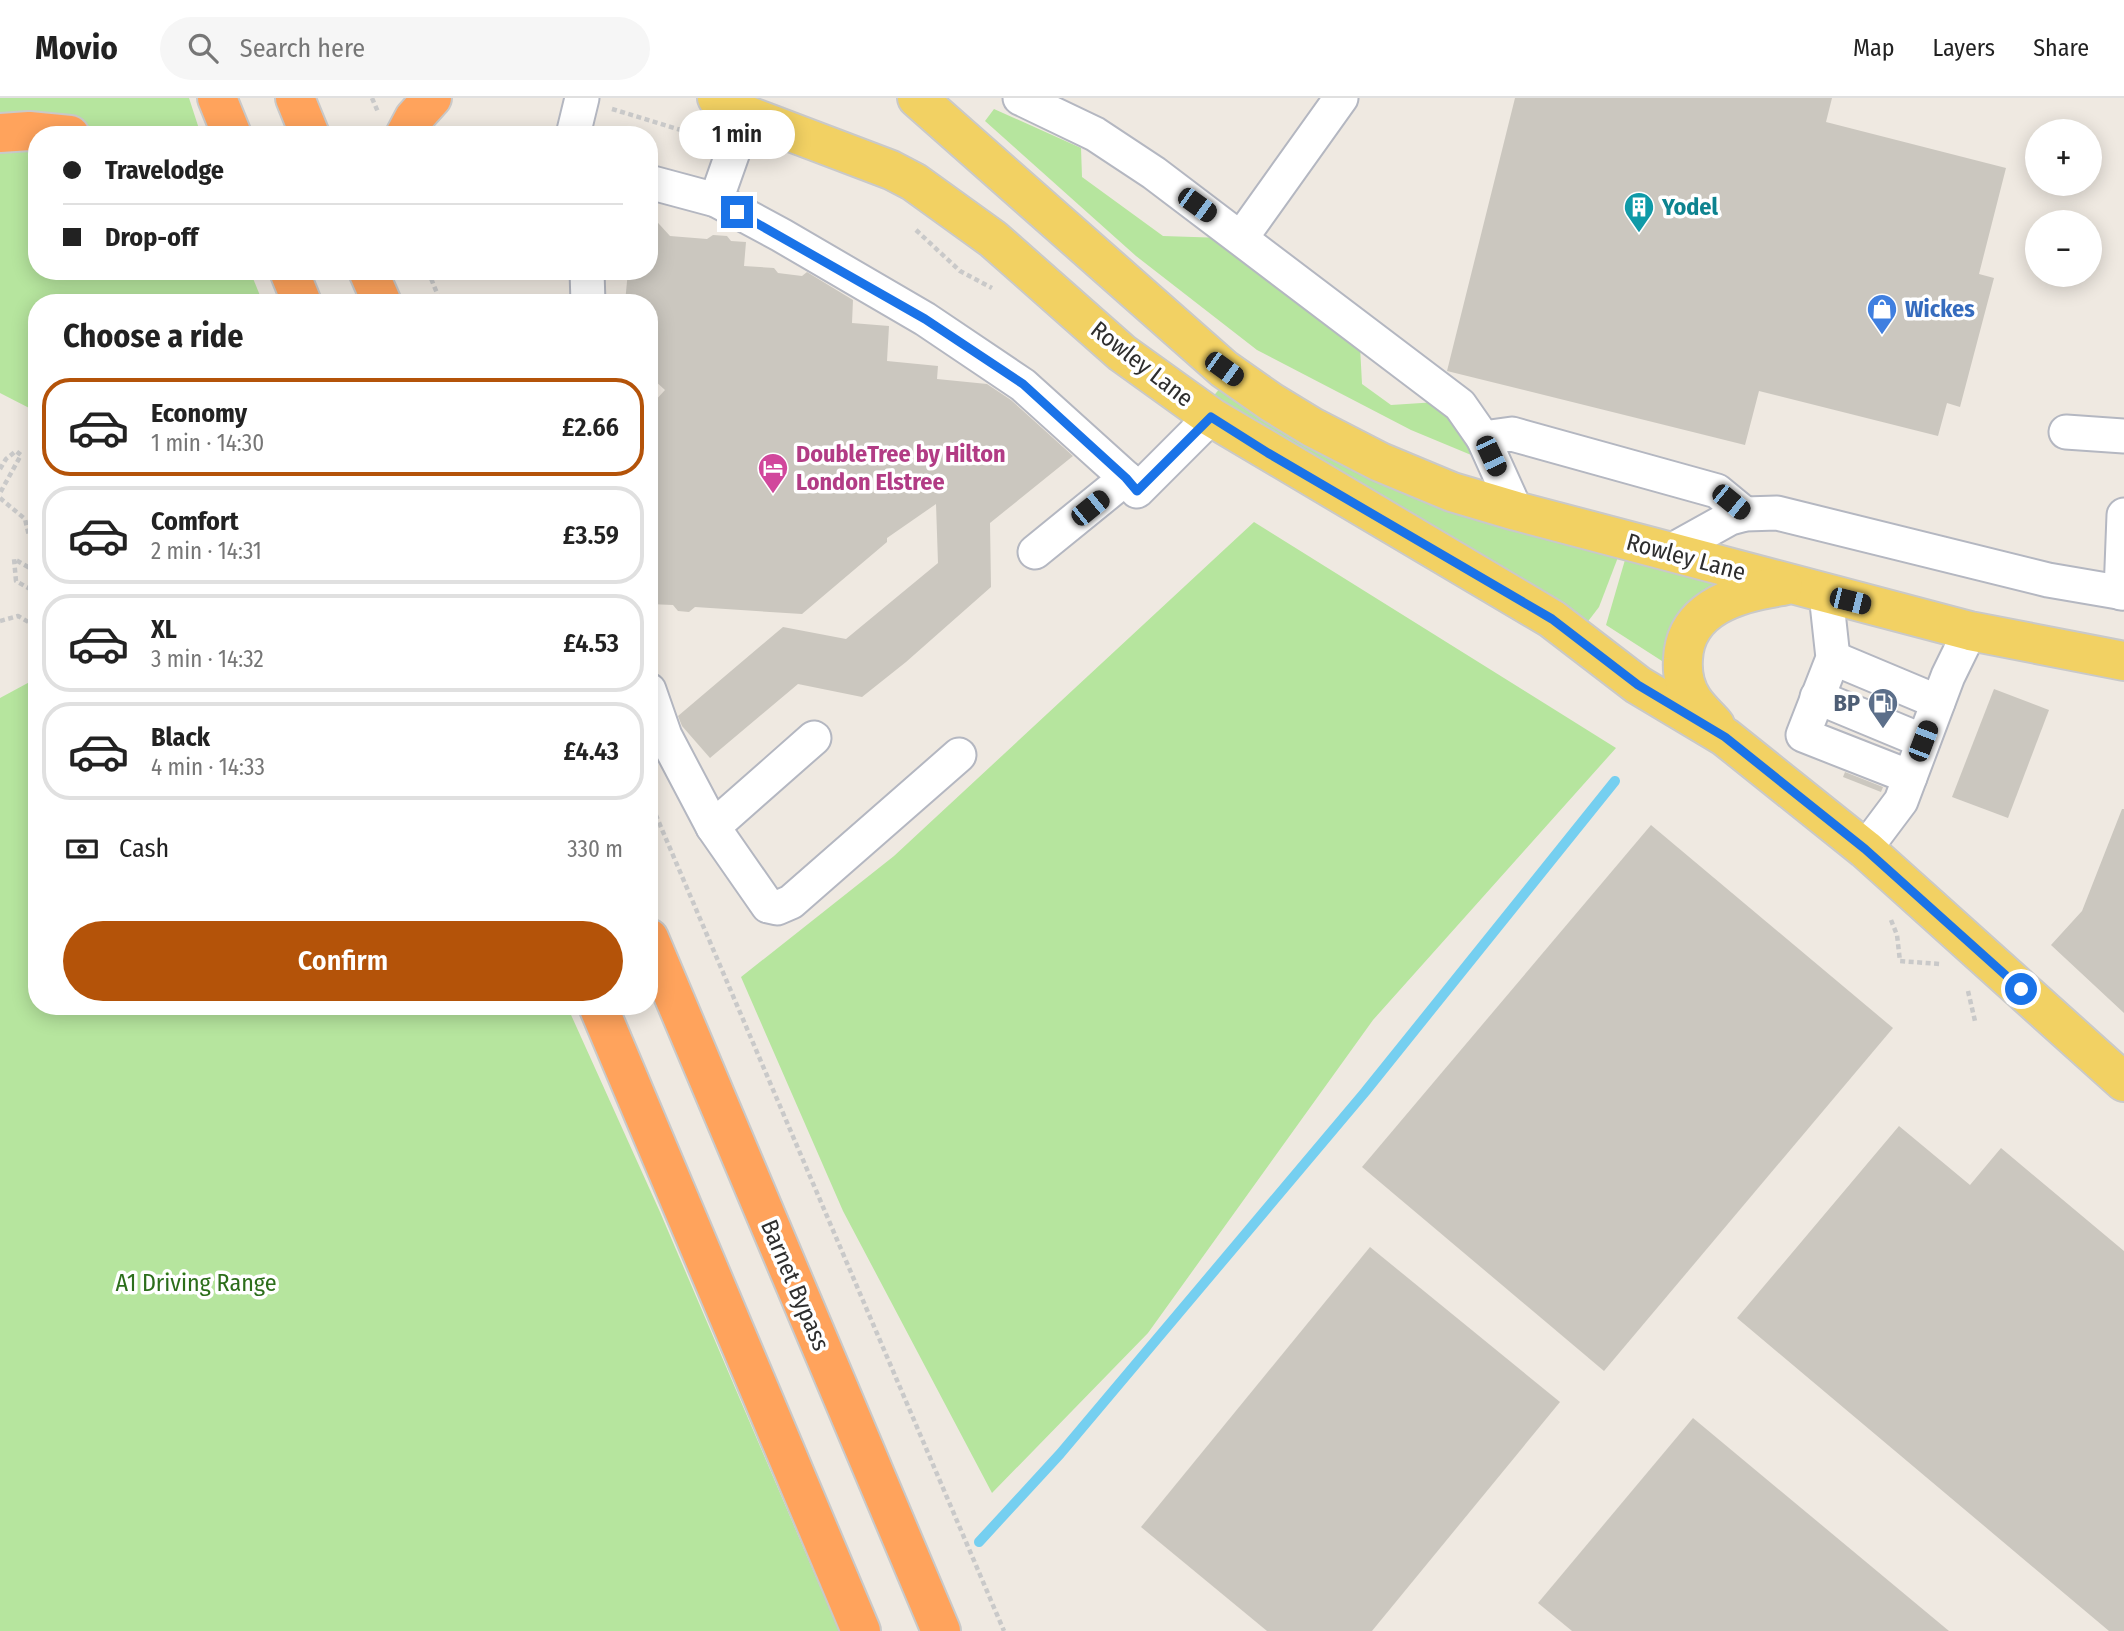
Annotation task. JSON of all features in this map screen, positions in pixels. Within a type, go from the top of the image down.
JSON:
[{"type":"highway","points":[[217,98],[228,126]]},
{"type":"highway","points":[[295,98],[306,126]]},
{"type":"highway","points":[[410,126],[432,98]]},
{"type":"highway","points":[[0,133],[28,131]]},
{"type":"highway","name":"Barnet Bypass","points":[[658,959],[942,1631]]},
{"type":"highway","points":[[602,1015],[861,1631]]},
{"type":"main road","name":"Rowley Lane","points":[[929,100],[1224,369],[1312,427],[1380,462],[1452,492],[1669,552],[1970,631],[2124,661]]},
{"type":"main road","name":"Rowley Lane","points":[[733,120],[891,170],[914,182],[993,239],[1122,353],[1211,417],[1552,619],[1638,685],[1725,737],[1865,849],[2124,1082]]},
{"type":"main road","points":[[1725,737],[1692,699],[1682,674],[1684,646],[1697,620],[1725,600],[1752,590],[1809,589]]},
{"type":"lane","points":[[1020,98],[1095,134],[1154,173],[1460,405],[1483,438],[1516,511]]},
{"type":"lane","points":[[1241,238],[1341,98]]},
{"type":"lane","points":[[575,126],[582,99]]},
{"type":"lane","points":[[716,200],[733,120]]},
{"type":"lane","points":[[658,184],[716,200],[925,319],[1023,384],[1137,491],[1211,417]]},
{"type":"lane","points":[[2066,432],[2124,436]]},
{"type":"lane","points":[[1483,438],[1511,434],[1717,491],[1745,514]]},
{"type":"lane","points":[[1035,552],[1126,478]]},
{"type":"lane","points":[[1669,552],[1730,518],[1745,514],[1777,513],[2048,580],[2122,593],[2124,516]]},
{"type":"lane","points":[[1809,589],[1833,658],[1803,735],[1905,789]]},
{"type":"lane","points":[[1865,849],[1905,789],[1943,689],[1970,631]]},
{"type":"lane","points":[[1833,658],[1943,689]]},
{"type":"lane","points":[[1817,697],[1923,741]]},
{"type":"lane","points":[[658,716],[665,736],[713,827],[768,906],[777,908],[792,902],[960,755]]},
{"type":"lane","points":[[713,827],[814,738]]},
{"type":"path","points":[[582,99],[733,120]]},
{"type":"path","points":[[907,224],[960,271],[995,289]]},
{"type":"path","points":[[0,468],[16,451],[22,455],[0,495],[26,519],[28,530]]},
{"type":"path","points":[[28,567],[13,559],[16,582],[28,588]]},
{"type":"path","points":[[0,621],[18,616],[28,622]]},
{"type":"path","points":[[658,820],[1004,1631]]},
{"type":"green space","points":[[0,98],[189,98],[198,126],[86,126],[0,122]]},
{"type":"green space","points":[[994,109],[1081,148],[1082,177],[1163,236],[1224,238],[1360,346],[1362,384],[1391,405],[1437,402],[1463,429],[1476,457],[1411,430],[1257,350],[1136,256],[985,121]]},
{"type":"green space","points":[[0,150],[28,151],[28,280],[254,280],[259,294],[28,294],[28,407],[0,393]]},
{"type":"green space","points":[[1224,383],[1620,552],[1599,607],[1586,624],[1212,398]]},
{"type":"green space","points":[[1254,522],[1616,748],[1373,1020],[1148,1333],[992,1493],[843,1211],[741,977],[894,856]]},
{"type":"green space","points":[[1627,553],[1716,577],[1714,586],[1674,626],[1662,661],[1606,625]]},
{"type":"green space","name":"A1 Driving Range","points":[[28,683],[28,1015],[571,1015],[660,1212],[839,1631],[0,1631],[0,698]]},
{"type":"building","name":"Yodel","points":[[1515,98],[1832,98],[1826,122],[2006,168],[1979,274],[1994,278],[1960,407],[1947,403],[1938,436],[1759,391],[1745,445],[1447,371]]},
{"type":"building","name":"DoubleTree by Hilton London Elstree","points":[[658,223],[670,236],[707,239],[713,235],[727,236],[731,241],[746,242],[744,266],[774,268],[778,273],[802,276],[807,272],[853,300],[852,323],[889,326],[887,361],[938,366],[937,379],[987,384],[1011,400],[1073,456],[990,523],[991,587],[906,662],[862,697],[798,684],[710,758],[682,726],[678,716],[783,627],[846,639],[938,563],[936,504],[887,538],[887,542],[802,614],[695,607],[689,612],[678,611],[673,605],[658,604],[658,398],[665,390],[658,384],[658,294],[626,294],[627,280],[658,280]]},
{"type":"building","points":[[1994,689],[2049,710],[2008,818],[1952,797]]},
{"type":"building","points":[[1845,772],[1883,787],[1881,792],[1843,777]]},
{"type":"building","points":[[2122,809],[2124,1013],[2051,945],[2082,911]]},
{"type":"building","points":[[1651,825],[1893,1028],[1604,1371],[1362,1167]]},
{"type":"building","points":[[1899,1126],[1970,1185],[2001,1148],[2124,1251],[2124,1631],[2109,1631],[1737,1318]]},
{"type":"building","points":[[1370,1247],[1560,1402],[1372,1631],[1267,1631],[1141,1527]]},
{"type":"building","points":[[1693,1418],[1949,1631],[1572,1631],[1538,1603]]},
{"type":"waterway","points":[[979,1542],[1060,1454],[1365,1092],[1615,781]]},
{"type":"place","name":"Yodel","points":[[1639,234]]},
{"type":"place","name":"Wickes","points":[[1882,336]]},
{"type":"place","name":"DoubleTree by Hilton London Elstree","points":[[773,495]]},
{"type":"place","name":"BP","points":[[1883,730]]},
{"type":"route","points":[[737,212],[925,319],[1023,384],[1137,491],[1198,433],[1211,417],[1552,619],[1638,685],[1725,737],[1793,790],[1917,894],[2021,989]]}]
